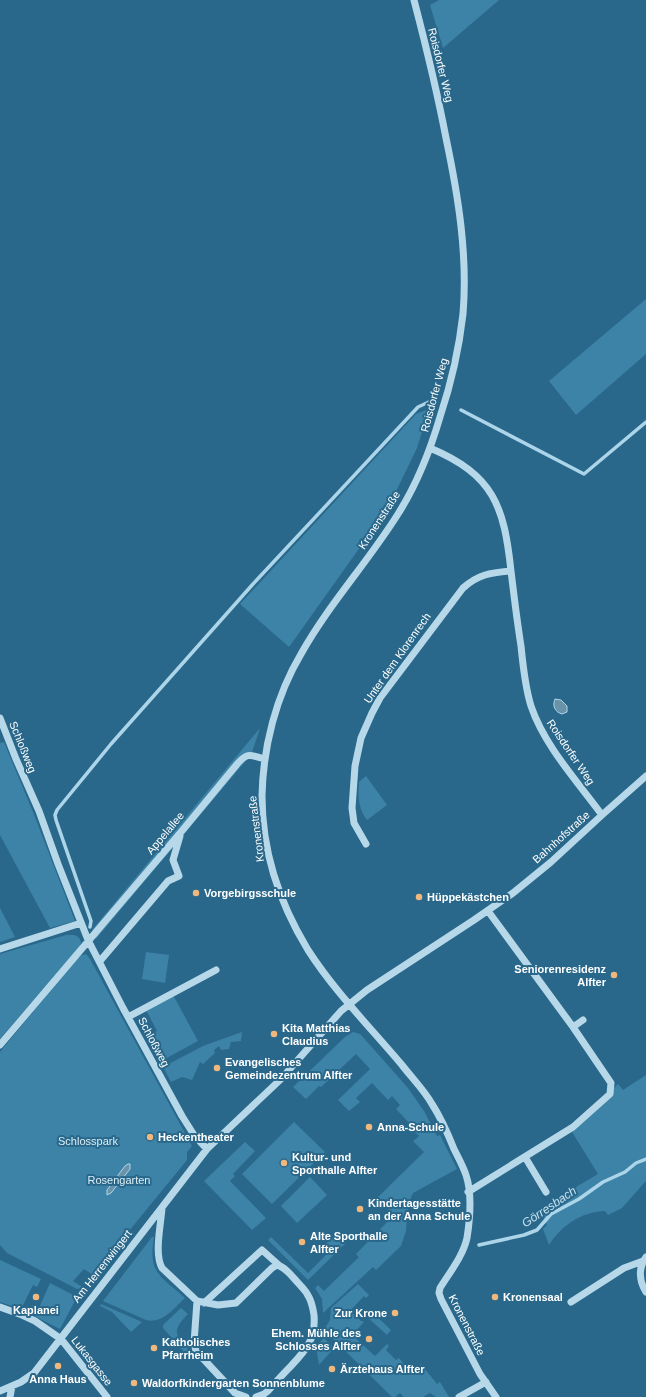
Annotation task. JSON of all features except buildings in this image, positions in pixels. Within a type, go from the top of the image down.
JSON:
[{"type":"street","name":"Roisdorfer Weg","points":[[414,0],[432,71],[451,160],[458,208],[463,261],[463,302],[455,366],[444,407],[430,448],[466,467],[480,478],[495,500],[502,516],[508,537],[524,671],[529,698],[534,714],[549,744],[602,815]]},
{"type":"street","name":"Kronenstraße","points":[[430,448],[414,486],[398,514],[376,547],[326,615],[298,658],[286,684],[271,729],[265,759],[263,786],[264,817],[270,858],[280,893],[288,913],[309,951],[348,1004],[390,1051],[432,1103],[465,1173],[469,1208],[466,1239],[459,1257],[440,1288],[439,1293],[486,1382],[496,1397]]},
{"type":"street","name":"Unter dem Klorenrech","points":[[366,844],[354,823],[352,793],[357,752],[361,738],[372,713],[380,698],[463,588],[471,581],[488,573],[511,571]]},
{"type":"street","name":"Schloßweg","points":[[0,718],[88,940],[185,1122],[194,1135],[207,1149]]},
{"type":"street","name":"Appelallee","points":[[88,940],[243,758],[249,755],[265,759]]},
{"type":"street","name":"Bahnhofstraße","points":[[348,1004],[488,911],[546,866],[646,776]]},
{"type":"street","points":[[100,961],[168,881],[179,876],[173,860],[181,832]]},
{"type":"street","points":[[468,1192],[573,1127],[610,1094],[611,1083],[573,1027],[488,911]]},
{"type":"street","points":[[0,949],[82,923]]},
{"type":"street","points":[[0,1045],[88,940]]},
{"type":"street","points":[[128,1017],[216,970]]},
{"type":"street","name":"Am Herrenwingert","points":[[0,1392],[28,1378],[34,1373],[207,1149],[281,1079],[348,1004]]},
{"type":"street","points":[[573,1027],[583,1020]]},
{"type":"street","points":[[525,1157],[546,1192]]},
{"type":"street","points":[[162,1208],[159,1252],[160,1264],[162,1268],[201,1302],[218,1305],[236,1302],[274,1266],[280,1266],[283,1268]]},
{"type":"street","points":[[246,1397],[235,1393],[196,1350],[194,1343],[201,1302],[262,1250],[283,1268],[308,1294],[314,1314],[314,1332],[312,1339],[304,1352],[268,1391],[256,1397]]},
{"type":"street","points":[[644,1259],[640,1271],[641,1280],[646,1292]]},
{"type":"street","points":[[570,1302],[624,1268],[644,1259]]},
{"type":"street","name":"Lukasgasse","points":[[0,1307],[35,1321],[61,1339],[107,1397]]},
{"type":"street","points":[[459,1397],[486,1382]]},
{"type":"street","points":[[10,1397],[12,1386]]},
{"type":"green space","points":[[439,0],[499,0],[443,48],[430,5]]},
{"type":"green space","points":[[646,299],[646,354],[576,415],[549,381]]},
{"type":"green space","points":[[429,409],[417,448],[388,508],[289,647],[240,604],[416,414]]},
{"type":"green space","points":[[260,728],[252,752],[243,764],[96,939],[92,930]]},
{"type":"green space","points":[[4,742],[75,921],[50,928],[0,835],[0,743]]},
{"type":"green space","points":[[366,776],[387,805],[367,820],[359,802],[359,782]]},
{"type":"green space","points":[[0,908],[15,937],[0,942]]},
{"type":"green space","points":[[66,935],[77,936],[81,942],[80,946],[0,1039],[0,954]]},
{"type":"green space","points":[[146,952],[169,955],[165,983],[142,979]]},
{"type":"green space","name":"Schlosspark","points":[[86,954],[192,1146],[187,1152],[187,1160],[93,1275],[84,1269],[73,1281],[84,1288],[77,1289],[7,1253],[0,1245],[0,1052],[76,960],[82,955]]},
{"type":"green space","points":[[172,993],[198,1041],[163,1060],[149,1035],[157,1031],[145,1008]]},
{"type":"green space","points":[[242,1032],[241,1041],[231,1042],[229,1049],[221,1050],[219,1046],[214,1050],[215,1053],[203,1064],[200,1062],[192,1080],[182,1077],[171,1082],[163,1067],[203,1046]]},
{"type":"green space","points":[[353,1032],[362,1036],[408,1088],[424,1111],[437,1136],[440,1135],[457,1169],[413,1193],[408,1204],[406,1231],[401,1246],[376,1270],[373,1267],[323,1313],[322,1299],[315,1288],[318,1285],[324,1291],[359,1257],[356,1254],[394,1215],[377,1198],[424,1152],[413,1141],[419,1136],[411,1128],[413,1127],[396,1109],[400,1105],[392,1096],[388,1100],[372,1083],[356,1098],[360,1102],[349,1111],[338,1100],[370,1069],[356,1054],[306,1099],[293,1087],[345,1037]]},
{"type":"green space","points":[[646,1075],[646,1181],[622,1208],[608,1215],[605,1211],[580,1217],[560,1231],[549,1245],[543,1229],[547,1225],[540,1212],[567,1196],[566,1193],[598,1174],[572,1132],[618,1084],[623,1090]]},
{"type":"green space","name":"Kultur- und Sporthalle Alfter","points":[[294,1122],[325,1152],[272,1204],[242,1174]]},
{"type":"green space","points":[[245,1142],[255,1151],[233,1174],[235,1176],[230,1181],[266,1218],[252,1230],[204,1181]]},
{"type":"green space","points":[[310,1177],[327,1195],[297,1223],[281,1206]]},
{"type":"green space","points":[[336,1234],[346,1243],[308,1280],[268,1240],[271,1237],[308,1273],[327,1254],[321,1248]]},
{"type":"green space","points":[[152,1237],[154,1237],[153,1259],[158,1273],[185,1298],[168,1314],[158,1320],[152,1321],[146,1320],[103,1301]]},
{"type":"green space","points":[[0,1260],[41,1279],[37,1287],[33,1285],[21,1309],[0,1302]]},
{"type":"green space","points":[[50,1283],[77,1297],[60,1329],[28,1313],[32,1305],[39,1308]]},
{"type":"green space","points":[[358,1284],[369,1295],[366,1298],[364,1296],[350,1311],[364,1322],[352,1335],[375,1356],[387,1344],[389,1346],[386,1350],[396,1360],[399,1358],[411,1373],[421,1364],[437,1384],[440,1382],[449,1397],[436,1397],[430,1393],[423,1397],[404,1397],[400,1393],[395,1397],[392,1397],[324,1330],[330,1320],[331,1308]]},
{"type":"green space","points":[[101,1304],[142,1322],[131,1332],[112,1312],[100,1306]]},
{"type":"green space","points":[[181,1308],[188,1314],[178,1326],[177,1331],[180,1339],[194,1355],[190,1359],[163,1328],[163,1325]]},
{"type":"green space","points":[[371,1311],[391,1330],[387,1335],[366,1316]]},
{"type":"green space","points":[[324,1338],[334,1348],[319,1365],[316,1346]]},
{"type":"shaded area","points":[[555,699],[561,700],[567,706],[567,712],[562,714],[556,710],[554,706]]},
{"type":"shaded area","points":[[128,1164],[130,1164],[130,1169],[111,1193],[107,1195],[107,1190]]},
{"type":"waterway","points":[[90,927],[91,921],[56,820],[55,815],[57,810],[111,744],[253,584],[418,407],[431,401]]},
{"type":"waterway","points":[[461,410],[584,474],[646,422]]},
{"type":"waterway","name":"Görresbach","points":[[479,1245],[524,1235],[537,1230],[551,1214],[579,1199],[603,1182],[625,1172],[636,1163],[646,1159]]},
{"type":"place","name":"Vorgebirgsschule","points":[[196,893]]},
{"type":"place","name":"Hüppekästchen","points":[[419,897]]},
{"type":"place","name":"Seniorenresidenz Alfter","points":[[614,975]]},
{"type":"place","name":"Kita Matthias Claudius","points":[[274,1034]]},
{"type":"place","name":"Evangelisches Gemeindezentrum Alfter","points":[[217,1068]]},
{"type":"place","name":"Anna-Schule","points":[[369,1127]]},
{"type":"place","name":"Heckentheater","points":[[150,1137]]},
{"type":"place","name":"Kultur- und Sporthalle Alfter","points":[[284,1163]]},
{"type":"place","name":"Kindertagesstätte an der Anna Schule","points":[[360,1209]]},
{"type":"place","name":"Alte Sporthalle Alfter","points":[[302,1242]]},
{"type":"place","name":"Kaplanei","points":[[36,1297]]},
{"type":"place","name":"Kronensaal","points":[[495,1297]]},
{"type":"place","name":"Zur Krone","points":[[395,1313]]},
{"type":"place","name":"Ehem. Mühle des Schlosses Alfter","points":[[369,1339]]},
{"type":"place","name":"Katholisches Pfarrheim","points":[[154,1348]]},
{"type":"place","name":"Anna Haus","points":[[58,1366]]},
{"type":"place","name":"Ärztehaus Alfter","points":[[332,1369]]},
{"type":"place","name":"Waldorfkindergarten Sonnenblume","points":[[134,1383]]},
{"type":"park label","name":"Rosengarten","points":[[119,1180]]}]
